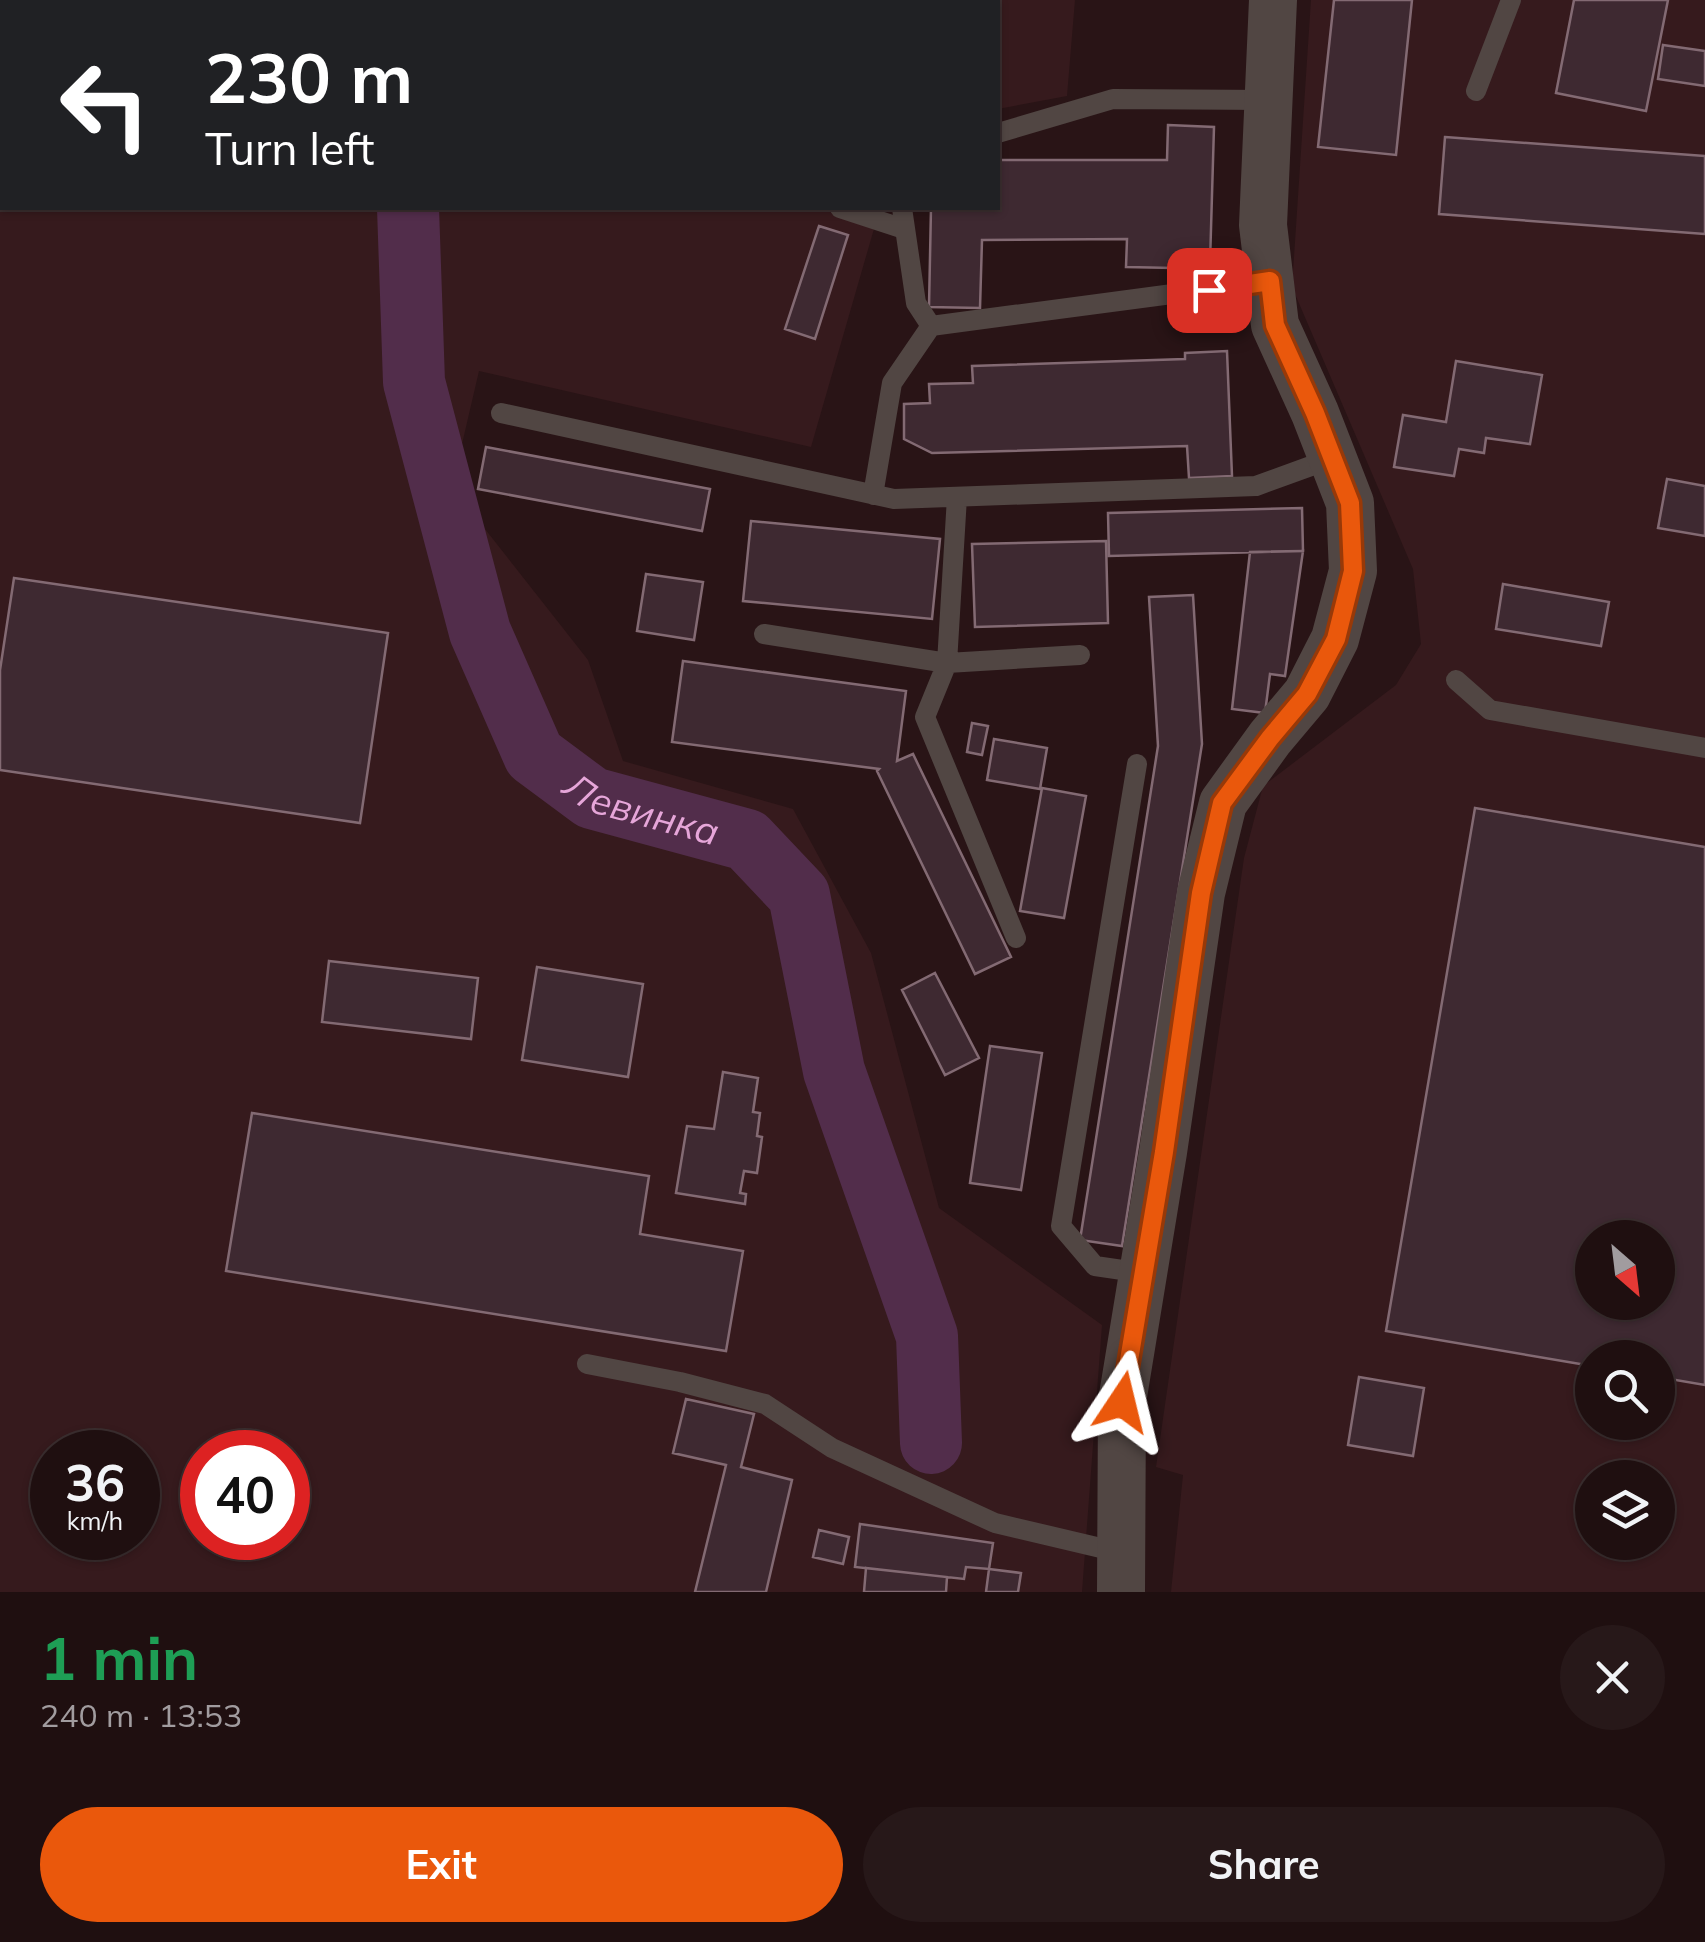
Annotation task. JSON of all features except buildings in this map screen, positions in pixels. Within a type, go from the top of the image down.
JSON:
[{"type":"street","points":[[1122,1573],[1122,1402],[1164,1152],[1201,893],[1222,803],[1307,694],[1336,639],[1353,571],[1350,503],[1275,325],[1263,224],[1272,0]]},
{"type":"lane","points":[[1476,91],[1511,0]]},
{"type":"lane","points":[[1000,132],[1112,99],[1268,100]]},
{"type":"lane","points":[[853,210],[903,218],[916,303],[931,326]]},
{"type":"lane","points":[[873,495],[892,382],[931,326],[1270,281]]},
{"type":"lane","points":[[501,413],[894,500],[1256,486],[1332,458]]},
{"type":"lane","points":[[957,497],[947,663],[926,718],[1016,938]]},
{"type":"lane","points":[[764,634],[947,663],[1080,655]]},
{"type":"lane","points":[[1456,680],[1490,710],[1705,748]]},
{"type":"lane","points":[[1137,764],[1062,1226],[1095,1266],[1143,1273]]},
{"type":"lane","points":[[588,1364],[765,1404],[832,1448],[995,1523],[1122,1573]]},
{"type":"shaded area","points":[[1000,0],[1075,0],[1067,96],[1000,109]]},
{"type":"shaded area","points":[[1311,0],[1705,0],[1705,1592],[1171,1592],[1183,1475],[1156,1467],[1244,858],[1263,786],[1396,685],[1421,644],[1413,569],[1292,287]]},
{"type":"shaded area","points":[[0,210],[879,210],[811,447],[479,371],[452,487],[588,660],[623,761],[793,809],[871,953],[939,1208],[1102,1325],[1082,1592],[0,1592]]},
{"type":"waterway","name":"Левинка","points":[[408,210],[414,382],[480,632],[534,755],[592,798],[747,840],[799,895],[834,1071],[927,1336],[931,1443]]},
{"type":"route","points":[[1122,1402],[1164,1152],[1201,893],[1222,803],[1307,694],[1336,639],[1353,571],[1350,503],[1275,325],[1270,281],[1209,290]]}]
